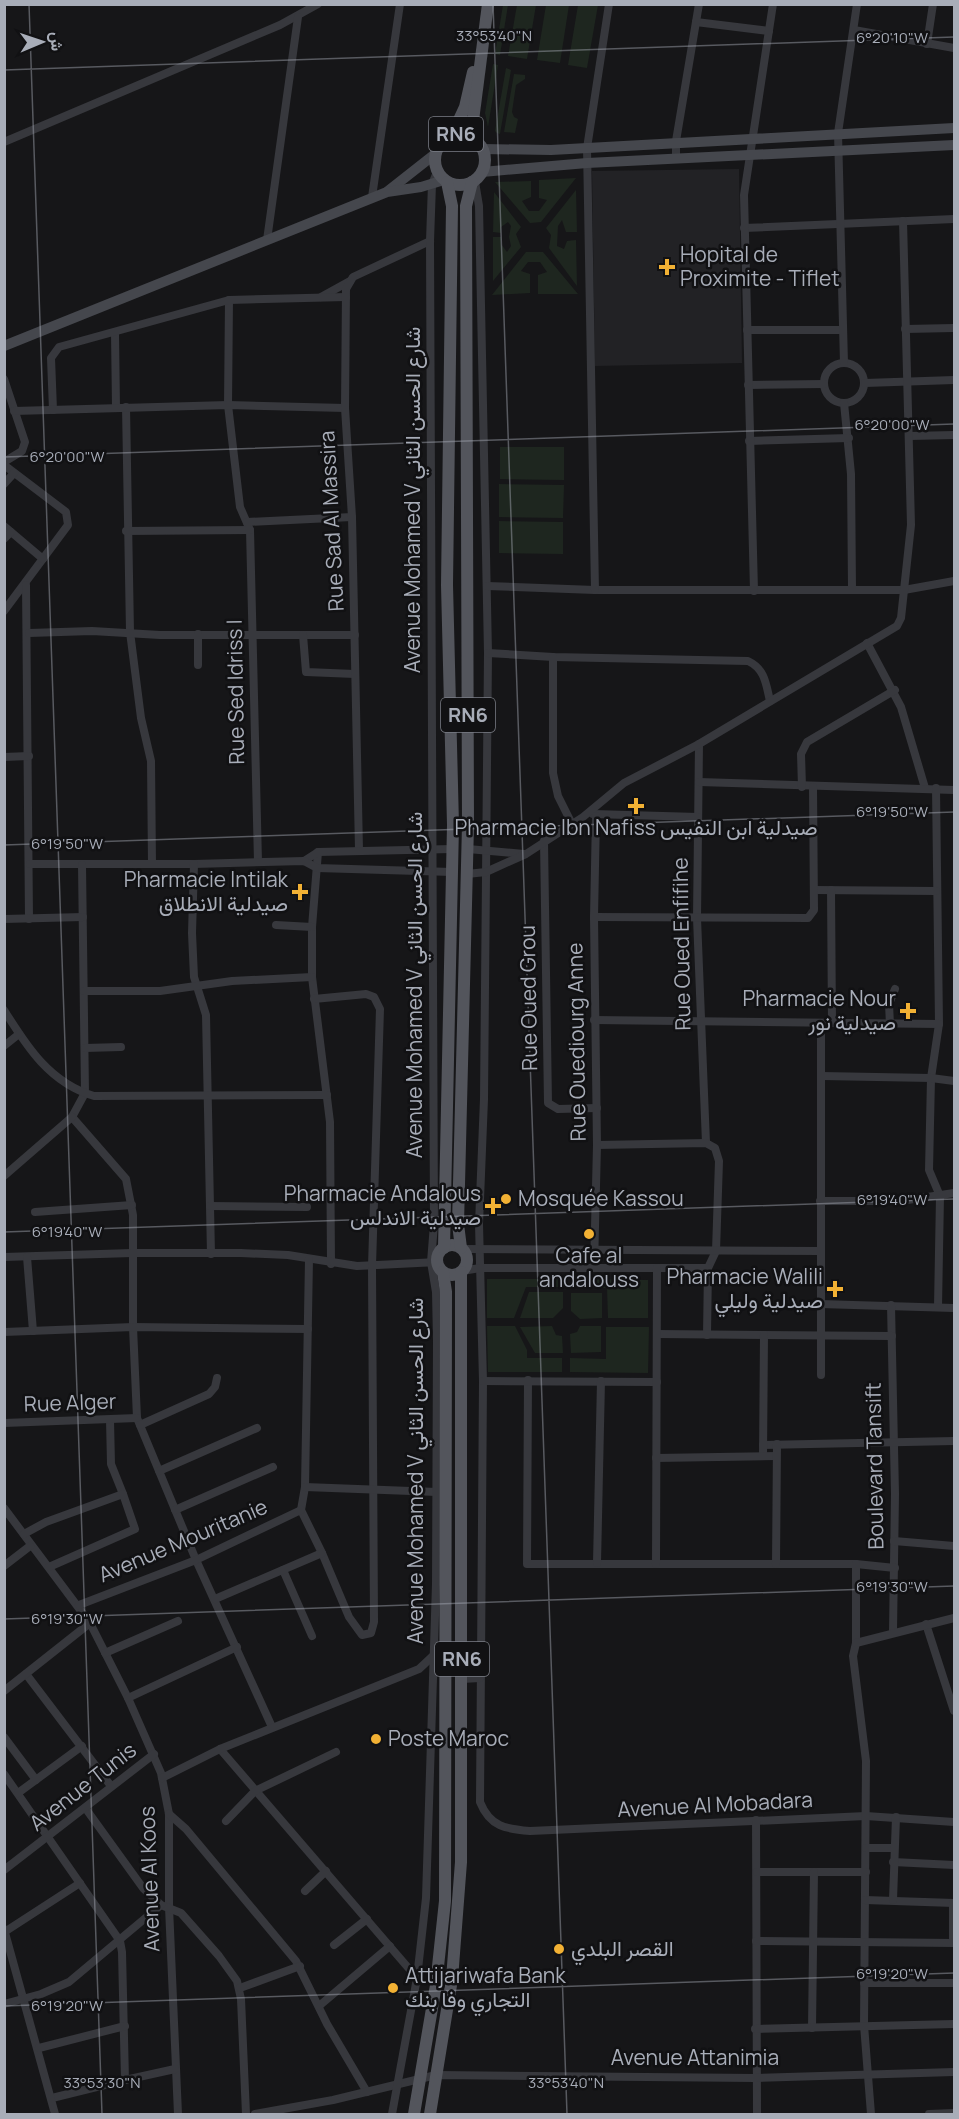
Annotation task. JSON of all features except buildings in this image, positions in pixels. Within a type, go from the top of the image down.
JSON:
[{"type":"main road","name":"RN6","points":[[471,136],[488,4]]},
{"type":"main road","name":"RN6","points":[[453,135],[465,107],[484,28]]},
{"type":"main road","name":"RN6","points":[[414,2115],[436,1985],[445,1901],[446,1292],[437,1265],[439,1254],[444,1248],[452,872],[453,739],[447,585],[452,206],[440,179],[435,154],[441,142],[453,135],[471,136],[483,149],[485,164],[476,178],[466,206],[468,849],[458,1224],[461,1249],[467,1257],[462,1271],[462,1679],[459,1904],[452,1979],[430,2115]]},
{"type":"main road","name":"RN6","points":[[440,179],[455,185],[476,178]]},
{"type":"main road","points":[[444,1248],[453,1245],[461,1249]]},
{"type":"main road","points":[[437,1265],[452,1275],[462,1271]]},
{"type":"street","points":[[4,142],[298,17],[318,4]]},
{"type":"street","points":[[372,197],[400,4]]},
{"type":"street","points":[[596,590],[586,148],[609,4]]},
{"type":"street","points":[[676,159],[676,141],[699,4]]},
{"type":"street","points":[[754,591],[744,228],[749,157],[773,4]]},
{"type":"street","points":[[844,363],[838,133],[857,4]]},
{"type":"street","points":[[927,44],[933,4]]},
{"type":"street","points":[[267,240],[298,17]]},
{"type":"street","points":[[696,22],[768,31]]},
{"type":"street","points":[[854,30],[954,48]]},
{"type":"street","points":[[483,149],[534,151],[676,141],[954,129]]},
{"type":"street","points":[[462,1679],[480,1678],[483,1381],[480,1251],[488,653],[479,206],[476,178],[587,163],[749,157],[954,145]]},
{"type":"street","points":[[387,192],[435,154]]},
{"type":"street","points":[[4,346],[372,197],[440,179]]},
{"type":"street","name":"Avenue Mohamed V شارع الحسن الثاني","points":[[392,2115],[417,1978],[426,1898],[433,1654],[437,1265],[434,1224],[430,242],[440,179]]},
{"type":"street","points":[[744,228],[954,219]]},
{"type":"street","points":[[467,874],[486,872],[526,854],[572,824],[593,814],[624,783],[699,744],[897,626],[901,618],[911,525],[903,221]]},
{"type":"street","points":[[320,297],[430,242]]},
{"type":"street","name":"Rue Sad Al Massira","points":[[350,281],[346,297],[345,408],[352,517],[359,850]]},
{"type":"street","points":[[53,410],[51,358],[55,350],[229,300],[346,297]]},
{"type":"street","name":"Rue Sed Idriss I","points":[[229,300],[228,405],[240,507],[248,526],[258,862]]},
{"type":"street","points":[[905,329],[954,328]]},
{"type":"street","points":[[747,330],[843,330]]},
{"type":"street","points":[[115,333],[116,408]]},
{"type":"street","points":[[844,363],[856,366],[865,383],[861,395],[844,403],[831,398],[824,384],[831,368],[844,363]]},
{"type":"street","points":[[4,380],[25,447],[4,463],[66,512],[68,525],[26,585],[4,611]]},
{"type":"street","points":[[865,383],[954,380]]},
{"type":"street","points":[[748,385],[824,384]]},
{"type":"street","points":[[844,403],[849,438],[852,588]]},
{"type":"street","points":[[14,411],[228,405],[345,408]]},
{"type":"street","points":[[126,407],[126,531],[130,632],[141,718],[151,761],[152,864]]},
{"type":"street","points":[[910,436],[954,435]]},
{"type":"street","points":[[749,441],[849,438]]},
{"type":"street","points":[[4,484],[14,473]]},
{"type":"street","points":[[126,531],[248,526],[352,517]]},
{"type":"street","points":[[4,539],[8,529],[43,559]]},
{"type":"street","points":[[487,586],[596,590],[754,591],[852,588],[904,590],[954,581]]},
{"type":"street","points":[[26,585],[29,919]]},
{"type":"street","points":[[28,633],[355,635]]},
{"type":"street","points":[[198,633],[198,665]]},
{"type":"street","points":[[303,635],[306,672],[355,674]]},
{"type":"street","points":[[867,643],[895,690],[908,725],[925,788]]},
{"type":"street","points":[[488,653],[748,662],[756,665],[763,674],[770,701]]},
{"type":"street","points":[[553,657],[553,773],[558,796],[572,824]]},
{"type":"street","points":[[802,787],[801,754],[807,742],[895,690]]},
{"type":"street","name":"Rue Oued Enfifihe","points":[[699,744],[697,918],[706,1143]]},
{"type":"street","points":[[4,757],[29,756]]},
{"type":"street","points":[[699,782],[954,790]]},
{"type":"street","points":[[594,917],[804,919],[813,914],[813,787]]},
{"type":"street","points":[[936,788],[939,1024],[931,1078],[929,1170],[940,1196],[938,1307]]},
{"type":"street","points":[[593,814],[698,817]]},
{"type":"street","name":"Rue Ouediourg Anne","points":[[593,814],[594,1020],[597,1108],[594,1268]]},
{"type":"street","name":"Rue Oued Grou","points":[[544,841],[548,1102],[558,1109],[597,1108]]},
{"type":"street","points":[[304,861],[318,852],[452,849]]},
{"type":"street","points":[[468,849],[526,854]]},
{"type":"street","points":[[318,852],[312,927],[312,977],[327,1095],[332,1160],[331,1264]]},
{"type":"street","points":[[30,864],[304,861],[317,868],[452,872]]},
{"type":"street","points":[[194,864],[192,933],[196,987],[206,1014],[211,1254]]},
{"type":"street","points":[[4,1176],[72,1118],[85,1093],[82,865]]},
{"type":"street","points":[[814,890],[936,891]]},
{"type":"street","points":[[831,890],[832,1023]]},
{"type":"street","points":[[4,920],[83,917]]},
{"type":"street","points":[[276,925],[312,927]]},
{"type":"street","points":[[84,991],[160,991],[312,977]]},
{"type":"street","points":[[890,1024],[889,1004],[895,989]]},
{"type":"street","points":[[309,1259],[305,1487],[301,1510],[349,1617],[362,1635],[371,1633],[374,1622],[372,1266],[380,1009],[374,996],[370,995],[314,999]]},
{"type":"street","points":[[4,1010],[20,1034],[60,1081],[85,1093],[105,1097],[327,1095]]},
{"type":"street","points":[[594,1020],[939,1024]]},
{"type":"street","points":[[821,1023],[821,1375]]},
{"type":"street","points":[[4,1046],[20,1034]]},
{"type":"street","points":[[85,1048],[121,1047]]},
{"type":"street","points":[[822,1076],[931,1078],[954,1081]]},
{"type":"street","points":[[72,1118],[126,1179],[132,1205],[133,1327],[139,1422],[196,1560],[272,1727]]},
{"type":"street","points":[[597,1145],[706,1143],[715,1148],[719,1161],[716,1251],[708,1268],[707,1335]]},
{"type":"street","points":[[820,1201],[901,1201],[954,1193]]},
{"type":"street","points":[[35,1212],[132,1205]]},
{"type":"street","points":[[210,1206],[307,1207]]},
{"type":"street","points":[[461,1249],[480,1251],[820,1251]]},
{"type":"street","points":[[4,1257],[132,1252],[266,1253],[331,1264],[437,1265]]},
{"type":"street","points":[[27,1257],[33,1331]]},
{"type":"street","points":[[462,1271],[480,1268],[708,1268]]},
{"type":"street","points":[[656,1564],[657,1268]]},
{"type":"street","points":[[820,1304],[954,1308]]},
{"type":"street","name":"Boulevard Tansift","points":[[891,1305],[895,1568],[893,1632]]},
{"type":"street","points":[[4,1332],[133,1327],[308,1329]]},
{"type":"street","points":[[657,1334],[892,1336]]},
{"type":"street","points":[[763,1456],[764,1335]]},
{"type":"street","name":"Rue Alger","points":[[4,1423],[110,1420],[139,1422],[209,1394],[215,1387],[217,1378]]},
{"type":"street","points":[[528,1380],[527,1564],[856,1563],[895,1568]]},
{"type":"street","points":[[483,1381],[657,1382]]},
{"type":"street","points":[[597,1563],[601,1381]]},
{"type":"street","points":[[50,1567],[135,1529],[111,1464],[110,1420]]},
{"type":"street","points":[[159,1471],[257,1428]]},
{"type":"street","points":[[763,1444],[954,1441]]},
{"type":"street","points":[[776,1564],[777,1444]]},
{"type":"street","points":[[656,1458],[777,1456]]},
{"type":"street","points":[[175,1510],[273,1467]]},
{"type":"street","points":[[305,1487],[436,1492]]},
{"type":"street","points":[[24,1534],[46,1522],[123,1494]]},
{"type":"street","name":"Avenue Al Koos","points":[[4,1508],[30,1545],[79,1605],[90,1623],[128,1698],[154,1754],[162,1778],[169,1814],[165,1906],[178,2115]]},
{"type":"street","name":"Avenue Mouritanie","points":[[79,1605],[196,1560],[301,1510]]},
{"type":"street","points":[[894,1541],[954,1546]]},
{"type":"street","points":[[4,1566],[30,1545]]},
{"type":"street","points":[[215,1599],[322,1553]]},
{"type":"street","points":[[856,1563],[856,1643],[853,1656],[866,1761],[864,2025],[871,2115]]},
{"type":"street","points":[[283,1570],[312,1635]]},
{"type":"street","points":[[856,1643],[954,1618]]},
{"type":"street","points":[[105,1653],[178,1621]]},
{"type":"street","points":[[4,1691],[90,1623]]},
{"type":"street","points":[[926,1624],[954,1711]]},
{"type":"street","points":[[128,1698],[237,1647]]},
{"type":"street","points":[[162,1778],[220,1749],[419,1669],[433,1654],[446,1651]]},
{"type":"street","points":[[462,1654],[480,1653]]},
{"type":"street","points":[[419,1669],[432,1673],[447,1671]]},
{"type":"street","points":[[26,1674],[111,1786]]},
{"type":"street","name":"Avenue Al Mobadara","points":[[480,1678],[480,1803],[488,1819],[503,1828],[530,1831],[866,1816],[954,1822]]},
{"type":"street","points":[[4,1737],[36,1780]]},
{"type":"street","points":[[18,1793],[82,1746]]},
{"type":"street","points":[[220,1749],[417,1978]]},
{"type":"street","points":[[226,1821],[255,1791],[336,1752]]},
{"type":"street","name":"Avenue Tunis","points":[[5,1868],[86,1809],[111,1786],[154,1754]]},
{"type":"street","points":[[4,1774],[120,1941],[124,1966],[125,2080]]},
{"type":"street","points":[[86,1809],[131,1874],[165,1906],[181,1913],[231,1972],[240,1988],[246,2115]]},
{"type":"street","points":[[169,1814],[193,1837],[300,1966],[319,2006],[367,2092]]},
{"type":"street","points":[[893,1900],[896,1817]]},
{"type":"street","points":[[756,1820],[755,2078],[757,2115]]},
{"type":"street","points":[[866,1848],[894,1848]]},
{"type":"street","points":[[893,1862],[954,1865]]},
{"type":"street","points":[[304,1891],[326,1871]]},
{"type":"street","points":[[757,1872],[866,1872]]},
{"type":"street","points":[[812,2028],[814,1872]]},
{"type":"street","points":[[55,2115],[26,1999],[5,1930],[80,1882]]},
{"type":"street","points":[[756,1941],[954,1942],[954,1903],[865,1900]]},
{"type":"street","points":[[4,2004],[26,1999],[69,1982],[165,1906]]},
{"type":"street","points":[[334,1945],[367,1919]]},
{"type":"street","points":[[319,2006],[390,1946]]},
{"type":"street","points":[[240,1988],[300,1966]]},
{"type":"street","points":[[864,1983],[954,1983]]},
{"type":"street","points":[[755,2029],[954,2024]]},
{"type":"street","points":[[39,2048],[125,2026]]},
{"type":"street","points":[[52,2098],[174,2069]]},
{"type":"street","name":"Avenue Attanimia","points":[[255,2115],[436,2075],[755,2078],[954,2072]]},
{"type":"street","points":[[929,2115],[954,2113]]},
{"type":"shaded area","points":[[503,5],[508,5],[500,55],[495,54]]},
{"type":"shaded area","points":[[517,5],[536,5],[527,59],[508,56]]},
{"type":"shaded area","points":[[546,5],[569,5],[560,63],[537,60]]},
{"type":"shaded area","points":[[578,5],[598,5],[587,68],[568,65]]},
{"type":"shaded area","points":[[493,64],[498,65],[488,127],[485,113]]},
{"type":"shaded area","points":[[506,68],[511,70],[500,134],[495,131]]},
{"type":"shaded area","points":[[514,74],[525,75],[525,79],[516,85],[512,112],[518,119],[515,133],[504,132]]},
{"type":"shaded area","name":"Hopital de Proximite - Tiflet","points":[[739,169],[742,363],[595,366],[592,171]]},
{"type":"shaded area","points":[[576,178],[541,222],[530,223],[495,182],[531,181],[531,197],[522,201],[529,211],[539,211],[547,200],[539,198],[539,180]]},
{"type":"shaded area","points":[[576,190],[577,232],[566,232],[562,220],[558,226],[557,246],[564,249],[567,241],[576,240],[577,286],[549,248],[551,235],[546,228]]},
{"type":"shaded area","points":[[494,192],[521,227],[516,234],[521,247],[493,281],[493,237],[501,237],[501,244],[507,252],[511,246],[509,237],[511,226],[508,222],[501,227],[501,233],[493,232]]},
{"type":"shaded area","points":[[526,252],[543,252],[578,294],[538,294],[538,275],[547,272],[540,262],[528,262],[521,271],[530,274],[530,293],[492,295]]},
{"type":"shaded area","points":[[500,447],[564,447],[564,480],[500,479]]},
{"type":"shaded area","points":[[499,484],[564,485],[563,518],[499,517]]},
{"type":"shaded area","points":[[499,521],[563,522],[563,554],[499,553]]},
{"type":"shaded area","points":[[487,1279],[562,1279],[563,1287],[526,1287],[514,1318],[487,1318]]},
{"type":"shaded area","points":[[571,1279],[648,1280],[648,1318],[608,1318],[607,1288],[571,1288]]},
{"type":"shaded area","points":[[529,1292],[563,1292],[563,1308],[553,1318],[520,1318]]},
{"type":"shaded area","points":[[571,1293],[602,1293],[602,1318],[580,1319],[571,1311]]},
{"type":"shaded area","points":[[487,1326],[515,1326],[527,1350],[527,1358],[562,1358],[562,1372],[488,1372]]},
{"type":"shaded area","points":[[552,1326],[556,1335],[562,1336],[563,1353],[535,1353],[520,1327]]},
{"type":"shaded area","points":[[580,1326],[601,1326],[601,1352],[571,1353],[570,1334],[577,1332]]},
{"type":"shaded area","points":[[606,1327],[649,1327],[648,1373],[570,1372],[570,1358],[606,1359]]},
{"type":"place","name":"Hopital de Proximite - Tiflet","points":[[667,267]]},
{"type":"place","name":"Pharmacie Ibn Nafiss صيدلية ابن النفيس","points":[[636,806]]},
{"type":"place","name":"Pharmacie Intilak صيدلية الانطلاق","points":[[300,892]]},
{"type":"place","name":"Pharmacie Nour صيدلية نور","points":[[908,1011]]},
{"type":"place","name":"Mosquée Kassou","points":[[506,1199]]},
{"type":"place","name":"Pharmacie Andalous صيدلية الاندلس","points":[[493,1206]]},
{"type":"place","name":"Cafe al andalouss","points":[[589,1234]]},
{"type":"place","name":"Pharmacie Walili صيدلية وليلي","points":[[835,1289]]},
{"type":"place","name":"Poste Maroc","points":[[376,1739]]},
{"type":"place","name":"القصر البلدي","points":[[559,1949]]},
{"type":"place","name":"Attijariwafa Bank التجاري وفا بنك","points":[[393,1988]]}]
